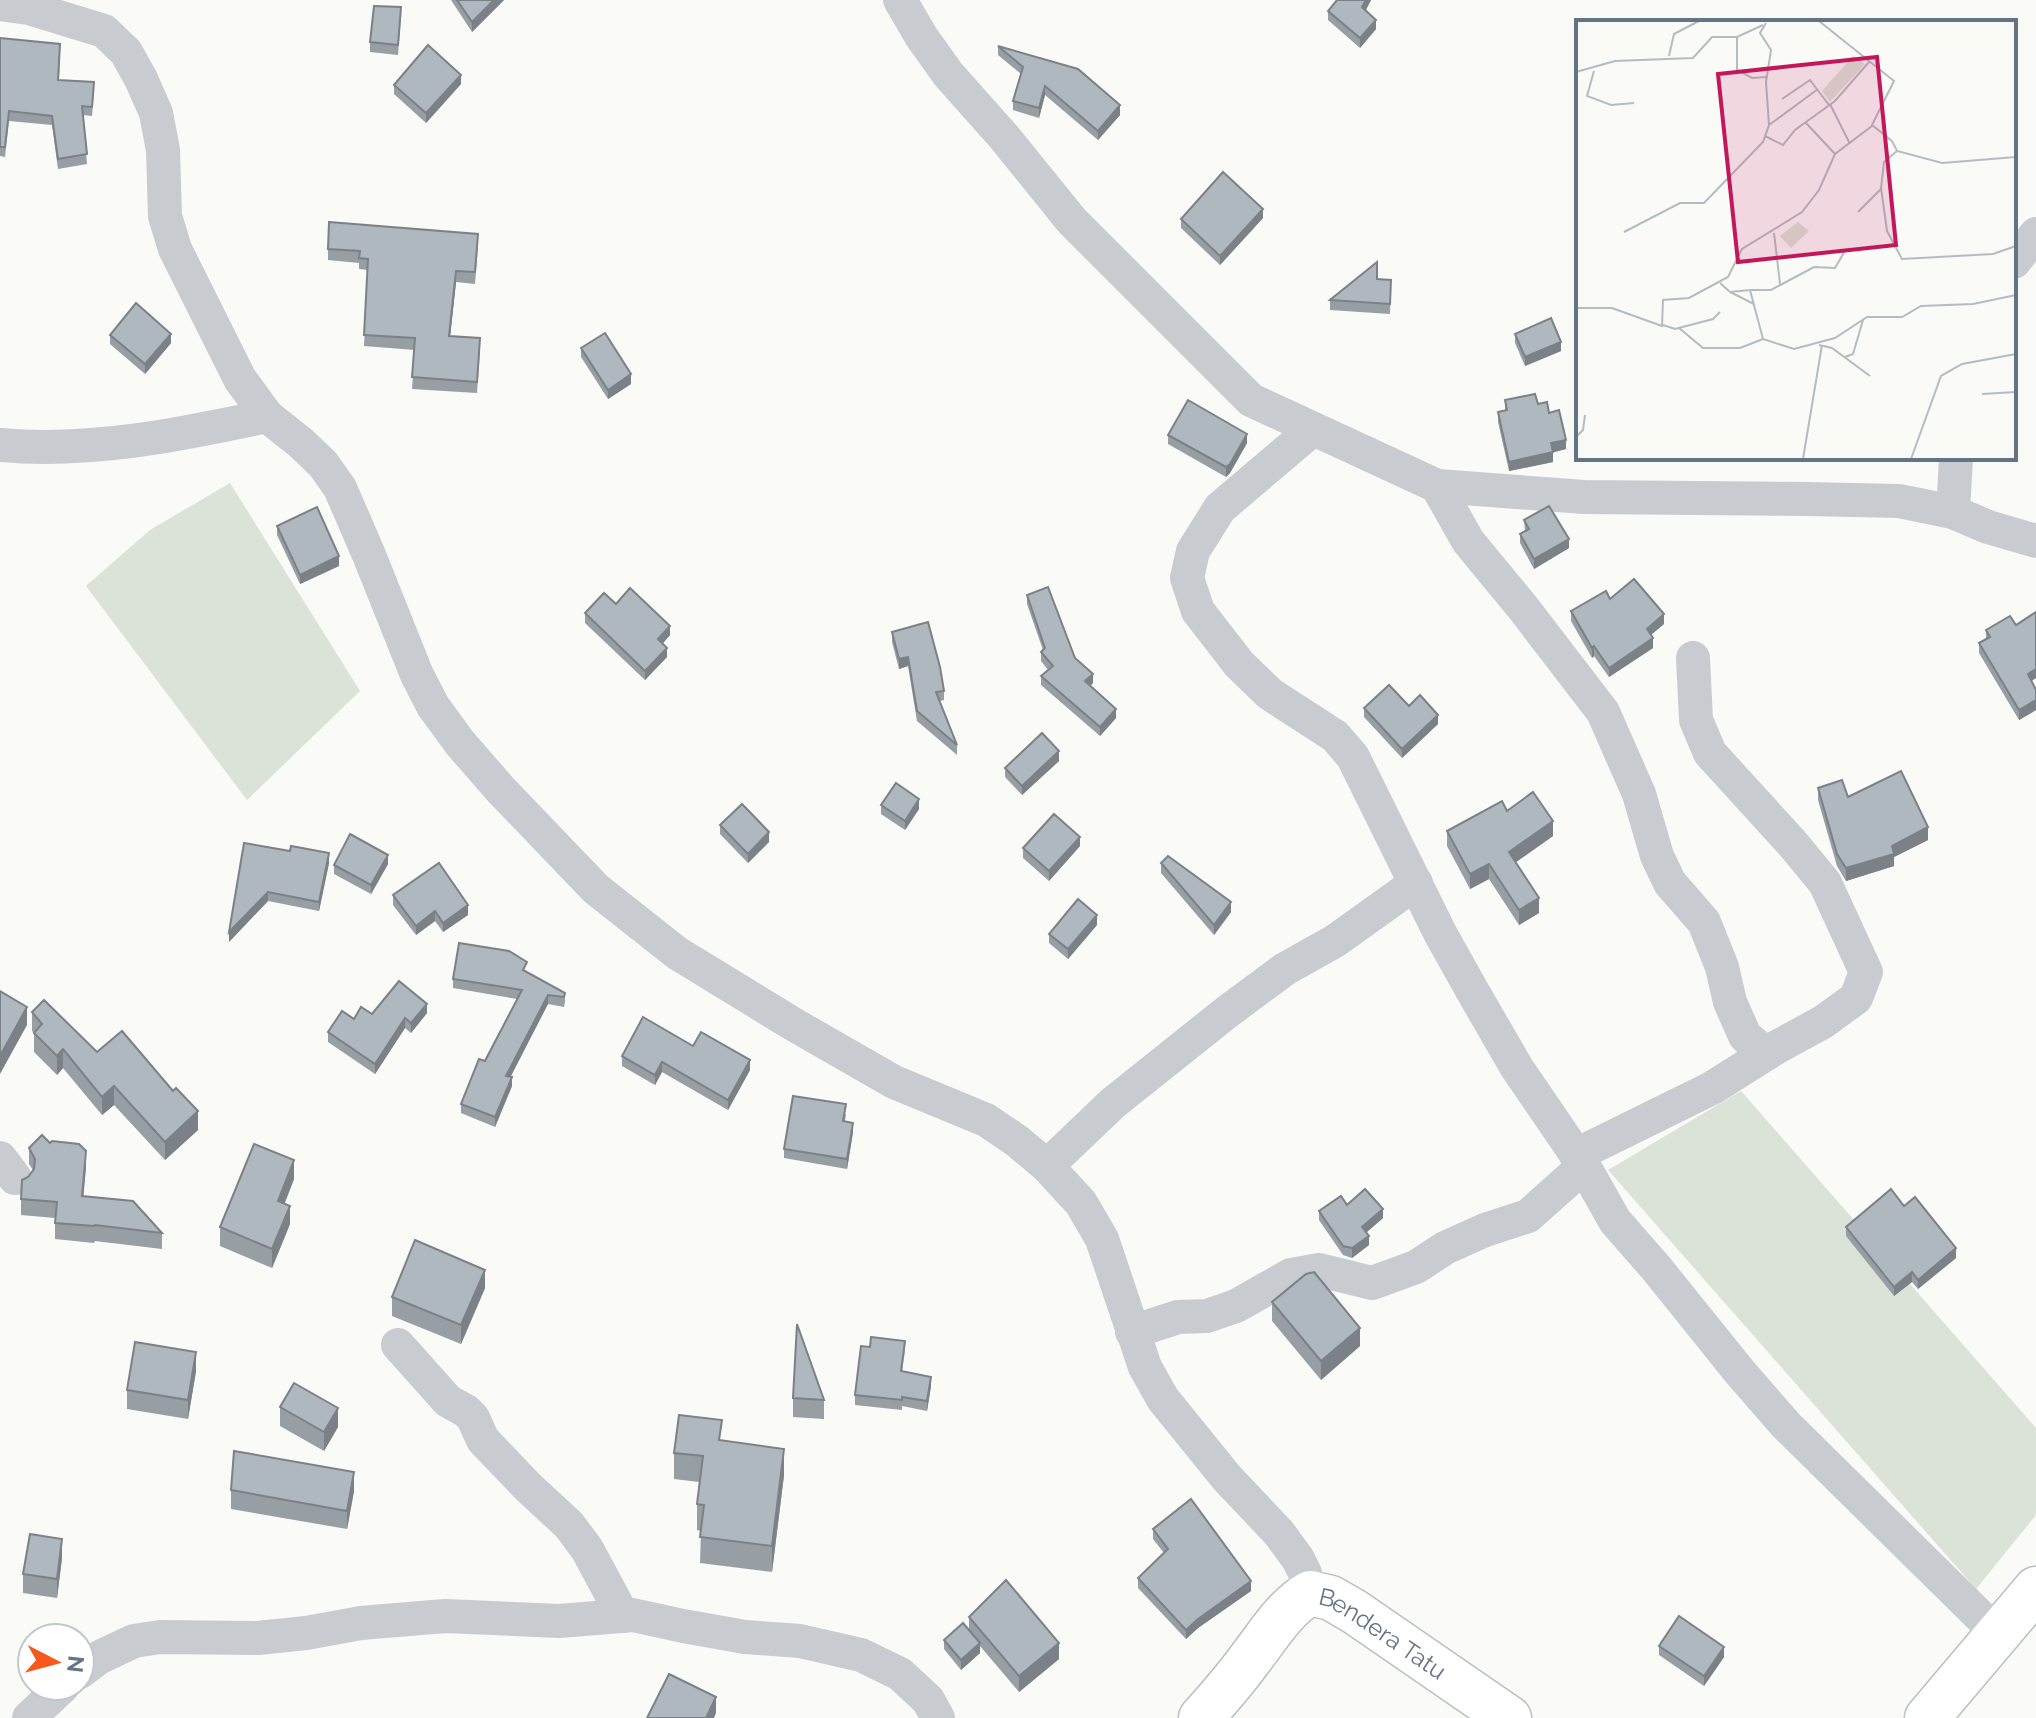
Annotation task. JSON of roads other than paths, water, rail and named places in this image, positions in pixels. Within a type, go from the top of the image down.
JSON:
[{"type":"main road","points":[[1927,1718],[2036,1589]]},
{"type":"main road","name":"Bendera Tatu","points":[[1201,1718],[1288,1610],[1310,1593],[1331,1598],[1355,1612],[1509,1718]]},
{"type":"street","points":[[900,0],[948,74],[1072,221],[1251,400],[1437,486],[1584,497],[1899,501],[1953,512],[1988,527],[2036,541]]},
{"type":"street","points":[[0,4],[29,8],[104,31],[126,52],[156,113],[163,150],[165,216],[175,249],[240,379],[267,416],[323,464],[340,488],[417,675],[433,706],[460,743],[596,889],[677,953],[894,1082],[986,1120],[1047,1166],[1081,1203],[1102,1239],[1145,1367],[1163,1399],[1227,1478],[1279,1533],[1298,1559],[1309,1582],[1310,1593]]},
{"type":"street","points":[[2016,259],[2036,234]]},
{"type":"street","points":[[0,445],[33,448],[117,443],[214,428],[267,416]]},
{"type":"street","points":[[1313,429],[1220,508],[1193,551],[1187,578],[1198,611],[1239,664],[1270,694],[1335,736],[1353,757],[1440,933],[1517,1068],[1580,1160],[1615,1221],[1758,1393],[1838,1477],[1998,1634]]},
{"type":"street","points":[[1953,512],[1956,460]]},
{"type":"street","points":[[1437,486],[1468,541],[1603,712],[1639,794],[1657,856],[1670,883],[1704,922],[1722,967],[1730,1002],[1745,1036],[1766,1054]]},
{"type":"street","points":[[1132,1332],[1178,1317],[1207,1316],[1236,1306],[1291,1275],[1319,1270],[1372,1283],[1416,1267],[1445,1248],[1485,1230],[1528,1216],[1580,1160],[1712,1088],[1823,1022],[1856,998],[1866,972],[1825,883],[1710,753],[1696,720],[1693,658]]},
{"type":"street","points":[[1047,1166],[1113,1103],[1227,1012],[1285,969],[1335,941],[1416,883]]},
{"type":"street","points":[[398,1345],[448,1401],[473,1418],[490,1448],[569,1525],[587,1549],[623,1616]]},
{"type":"street","points":[[96,1660],[134,1641],[160,1637],[258,1638],[361,1623],[445,1616],[559,1621],[633,1615],[745,1637],[800,1641],[861,1655],[900,1674],[928,1700],[938,1718]]},
{"type":"street","points":[[29,1718],[46,1702]]}]
